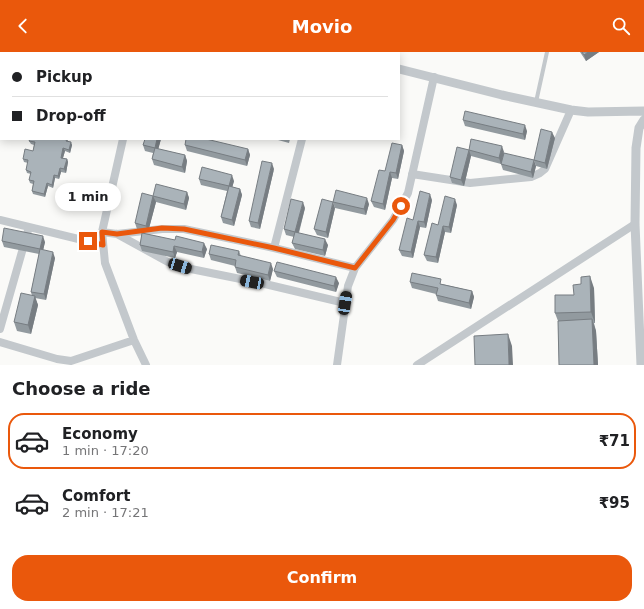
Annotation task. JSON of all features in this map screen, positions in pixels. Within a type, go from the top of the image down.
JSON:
[{"type":"street","points":[[400,69],[502,95],[571,110],[588,112],[644,112]]},
{"type":"street","points":[[337,365],[348,286],[355,268],[393,220],[408,193],[434,77]]},
{"type":"street","points":[[412,174],[470,183],[531,177],[545,169],[571,110]]},
{"type":"street","points":[[641,365],[642,325],[635,224],[636,148],[639,128],[644,120]]},
{"type":"street","points":[[123,140],[102,232],[103,245],[105,263],[134,340],[146,365]]},
{"type":"street","points":[[274,248],[302,140]]},
{"type":"street","points":[[0,220],[103,245]]},
{"type":"street","points":[[417,365],[635,224]]},
{"type":"street","points":[[0,329],[29,227]]},
{"type":"street","points":[[102,232],[117,234],[162,228],[184,229],[274,248],[355,268]]},
{"type":"street","points":[[117,234],[168,262],[191,269],[214,275],[265,284],[345,303]]},
{"type":"street","points":[[0,342],[58,362],[64,360],[71,361],[134,340]]},
{"type":"lane","points":[[536,102],[547,52]]},
{"type":"building","points":[[465,111],[525,125],[523,134],[463,120]]},
{"type":"building","points":[[541,129],[552,132],[545,163],[534,160]]},
{"type":"building","points":[[471,139],[502,146],[499,158],[469,150]]},
{"type":"building","points":[[66,140],[71,142],[69,150],[63,148],[61,158],[67,159],[64,169],[60,168],[58,176],[54,175],[52,185],[47,183],[44,194],[32,191],[34,181],[29,180],[31,172],[26,170],[28,160],[23,159],[25,149],[33,151],[35,142],[29,141]]},
{"type":"building","points":[[145,140],[157,140],[155,148],[143,145]]},
{"type":"building","points":[[186,140],[210,140],[248,149],[245,160],[185,145]]},
{"type":"building","points":[[392,143],[402,145],[396,173],[390,172],[383,204],[371,201],[379,170],[385,171]]},
{"type":"building","points":[[457,147],[469,150],[461,180],[450,177]]},
{"type":"building","points":[[155,148],[185,155],[182,167],[152,159]]},
{"type":"building","points":[[504,153],[534,160],[531,172],[501,164]]},
{"type":"building","points":[[262,161],[272,163],[258,223],[249,221]]},
{"type":"building","points":[[202,167],[232,175],[229,186],[199,179]]},
{"type":"building","points":[[156,184],[187,192],[184,204],[153,196]]},
{"type":"building","points":[[229,186],[240,189],[232,220],[221,217]]},
{"type":"building","points":[[336,190],[367,198],[364,209],[333,202]]},
{"type":"building","points":[[420,191],[430,194],[424,222],[418,221],[411,252],[399,250],[407,218],[413,220]]},
{"type":"building","points":[[142,193],[153,196],[146,226],[135,223]]},
{"type":"building","points":[[445,196],[455,199],[449,227],[443,226],[436,257],[424,255],[432,223],[438,225]]},
{"type":"building","points":[[291,199],[303,202],[295,232],[284,229]]},
{"type":"building","points":[[322,199],[333,202],[326,232],[314,229]]},
{"type":"building","points":[[4,228],[43,236],[40,249],[2,241]]},
{"type":"building","points":[[295,232],[325,239],[323,250],[292,243]]},
{"type":"building","points":[[142,233],[175,240],[176,236],[204,243],[202,252],[174,246],[173,252],[140,245]]},
{"type":"building","points":[[211,245],[239,251],[238,255],[271,263],[268,275],[235,267],[236,260],[209,254]]},
{"type":"building","points":[[40,249],[53,252],[44,294],[31,292]]},
{"type":"building","points":[[277,262],[336,277],[334,286],[274,271]]},
{"type":"building","points":[[412,273],[441,279],[440,284],[472,291],[469,303],[436,295],[438,288],[410,282]]},
{"type":"building","points":[[590,276],[591,312],[555,313],[555,295],[574,295],[573,285],[581,284],[581,277]]},
{"type":"building","points":[[21,293],[35,296],[28,325],[14,322]]},
{"type":"building","points":[[592,319],[594,365],[559,365],[558,321]]},
{"type":"building","points":[[508,334],[509,365],[475,365],[474,336]]},
{"type":"route","points":[[88,241],[103,245],[102,232],[117,234],[162,228],[184,229],[274,248],[355,268],[393,220],[401,206]]}]
